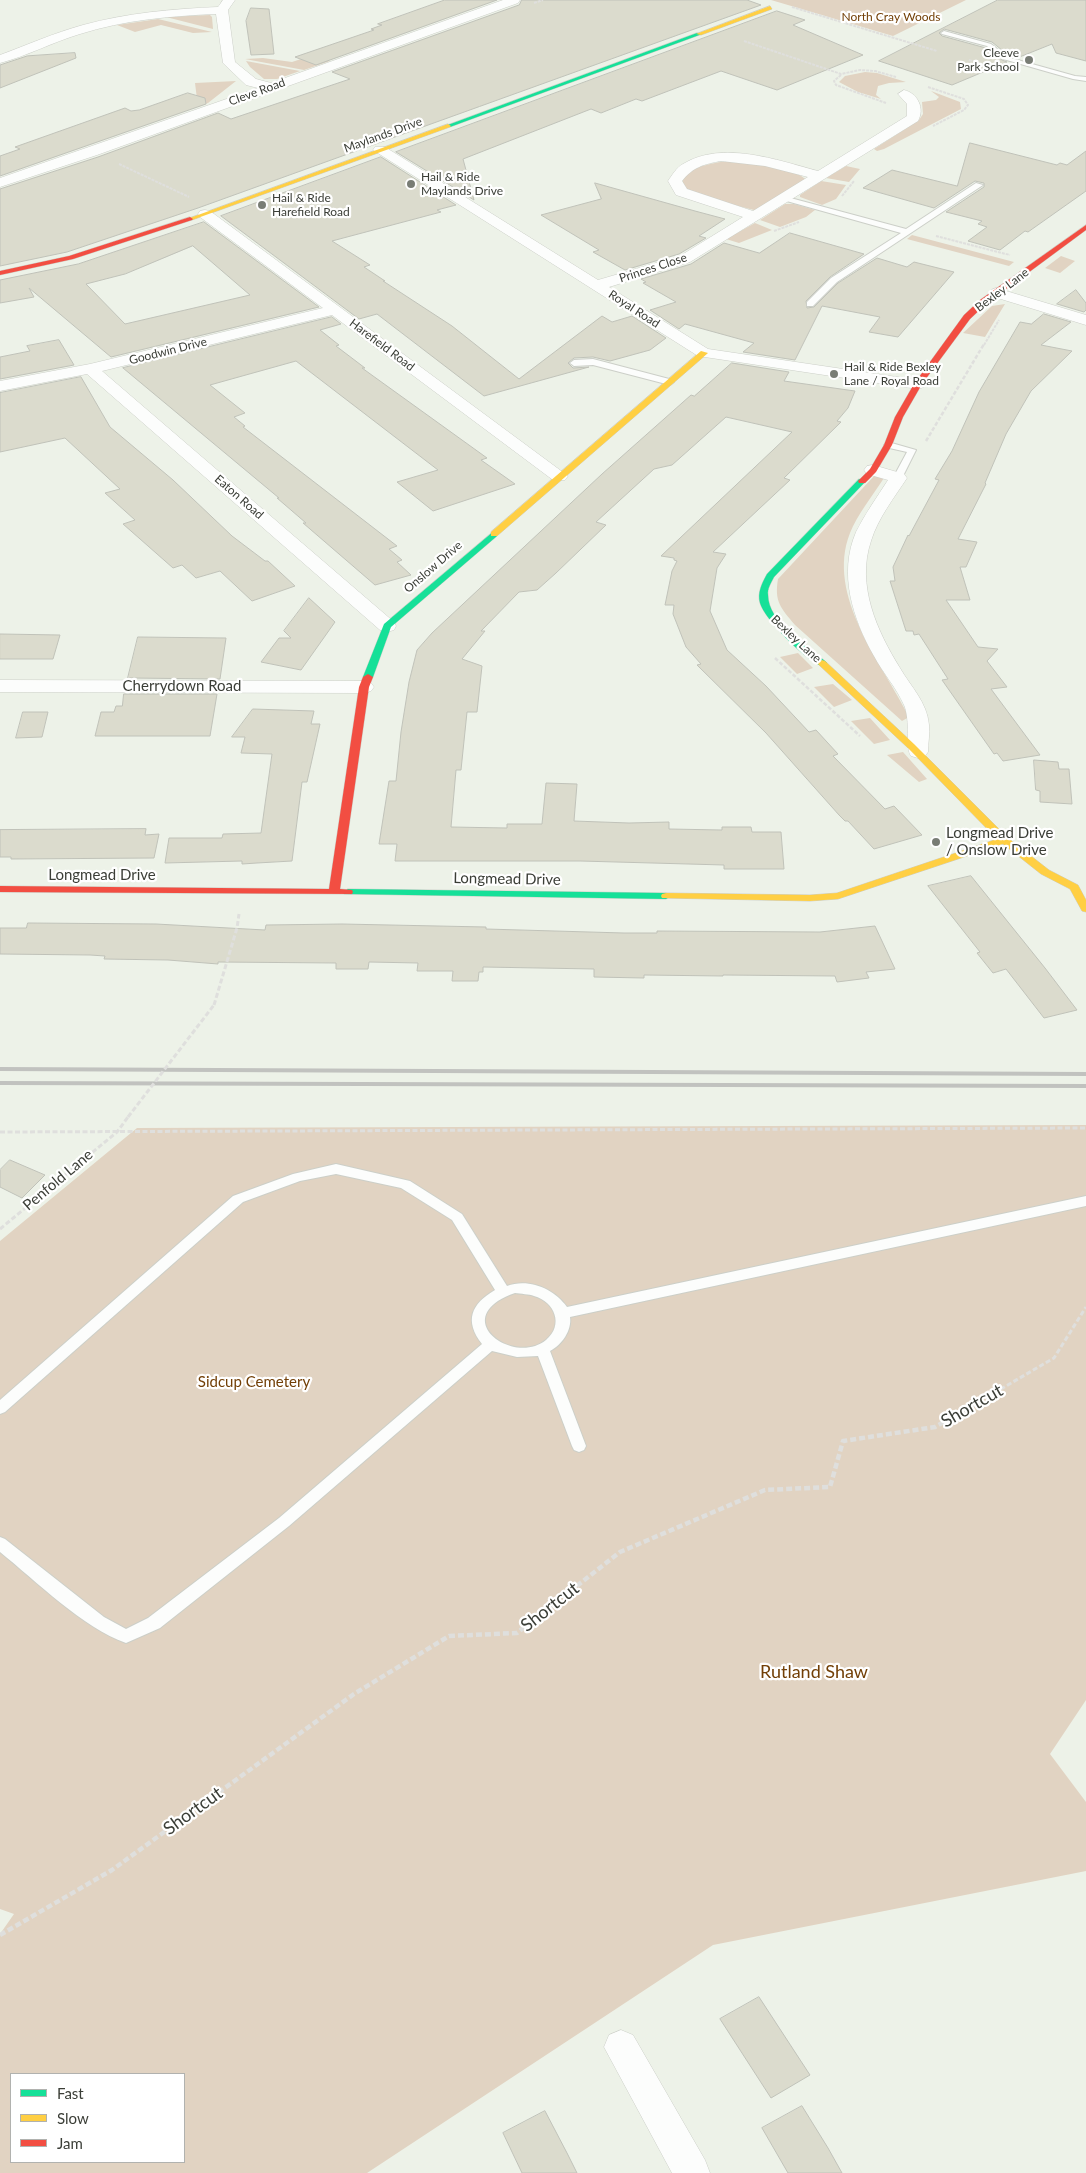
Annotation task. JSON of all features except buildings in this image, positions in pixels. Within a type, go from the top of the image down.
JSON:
[{"type":"street","name":"Cleve Road","points":[[0,182],[92,152],[514,0]]},
{"type":"street","points":[[0,59],[84,28],[116,20],[226,5],[230,63],[251,82],[271,87]]},
{"type":"street","name":"Maylands Drive","points":[[0,273],[71,258],[211,212],[770,8]]},
{"type":"street","points":[[904,94],[913,101],[916,108],[913,118]]},
{"type":"street","name":"Princes Close","points":[[598,286],[685,259],[913,118]]},
{"type":"street","name":"Royal Road","points":[[380,150],[704,353],[918,384]]},
{"type":"street","points":[[756,216],[692,198],[681,192],[675,181],[677,176],[694,164],[722,158],[759,159],[821,176]]},
{"type":"street","name":"Harefield Road","points":[[211,212],[335,310],[559,476]]},
{"type":"street","name":"Bexley Lane","points":[[1074,888],[1045,872],[1004,840],[918,752],[847,685],[778,625],[767,611],[763,594],[770,576],[776,569],[872,470],[888,445],[899,417],[918,384],[967,318],[996,293],[1086,227]]},
{"type":"street","points":[[996,293],[1086,320]]},
{"type":"street","name":"Goodwin Drive","points":[[0,386],[90,369],[335,310]]},
{"type":"street","name":"Onslow Drive","points":[[334,892],[364,687],[387,626],[704,353]]},
{"type":"street","name":"Eaton Road","points":[[90,369],[387,626]]},
{"type":"street","points":[[872,470],[898,478],[868,528],[859,551],[858,594],[864,618],[911,699],[919,724],[918,752]]},
{"type":"street","name":"Cherrydown Road","points":[[0,686],[364,687]]},
{"type":"street","name":"Longmead Drive","points":[[0,889],[242,890],[810,898],[838,896],[1004,840]]},
{"type":"street","points":[[1086,882],[1074,888],[1086,910]]},
{"type":"street","points":[[621,2047],[692,2173]]},
{"type":"lane","points":[[944,34],[989,45],[1004,58],[1075,78],[1086,79]]},
{"type":"lane","points":[[810,304],[834,280],[978,185]]},
{"type":"lane","points":[[786,198],[908,232]]},
{"type":"lane","points":[[574,363],[593,362],[670,382]]},
{"type":"lane","points":[[888,445],[912,450],[898,478]]},
{"type":"lane","points":[[0,1408],[238,1199],[298,1176],[336,1169],[405,1184],[457,1218],[503,1291]]},
{"type":"lane","points":[[563,1313],[1086,1201]]},
{"type":"lane","points":[[515,1288],[529,1288],[542,1292],[553,1298],[561,1307],[563,1313],[563,1328],[558,1338],[542,1348],[521,1353],[507,1351],[492,1343],[485,1338],[480,1328],[479,1317],[486,1302],[503,1291],[515,1288]]},
{"type":"lane","points":[[0,1543],[98,1622],[126,1636],[154,1623],[284,1522],[492,1343]]},
{"type":"lane","points":[[542,1348],[579,1446]]},
{"type":"path","points":[[534,3],[543,0]]},
{"type":"path","points":[[790,7],[940,52]]},
{"type":"path","points":[[710,30],[841,74],[860,70],[875,71],[898,77]]},
{"type":"path","points":[[968,60],[986,65]]},
{"type":"path","points":[[841,74],[834,81],[836,85],[895,106],[913,118]]},
{"type":"path","points":[[926,86],[964,99],[968,106],[964,110],[931,127]]},
{"type":"path","points":[[92,152],[211,212]]},
{"type":"path","points":[[774,232],[809,218],[822,208],[839,200],[856,179]]},
{"type":"path","points":[[908,232],[919,232],[1010,256]]},
{"type":"path","points":[[912,450],[921,449],[1012,298]]},
{"type":"path","name":"Penfold Lane","points":[[0,1229],[116,1132],[214,1005],[237,928],[242,890]]},
{"type":"path","points":[[0,1132],[1086,1128]]},
{"type":"path","name":"Shortcut","points":[[0,1935],[112,1870],[354,1694],[449,1636],[516,1633],[620,1552],[764,1490],[830,1486],[843,1441],[935,1427],[1054,1358],[1086,1307]]},
{"type":"green space","name":"North Cray Woods","points":[[771,0],[966,0],[893,36]]},
{"type":"green space","points":[[210,15],[212,17],[213,29],[166,17]]},
{"type":"green space","points":[[158,19],[212,32],[193,33],[161,25],[135,32],[117,25]]},
{"type":"green space","points":[[313,55],[330,61],[304,70],[245,59],[263,58],[292,62]]},
{"type":"green space","points":[[246,61],[300,71],[277,79],[264,79]]},
{"type":"green space","points":[[865,72],[877,73],[906,82],[878,86],[876,95],[881,99],[858,92],[839,82],[845,76]]},
{"type":"green space","points":[[236,81],[208,103],[198,107],[195,83]]},
{"type":"green space","points":[[931,91],[960,102],[961,109],[884,149],[877,151],[874,149],[919,120],[923,114],[922,102],[936,100],[939,97]]},
{"type":"green space","points":[[730,161],[747,162],[783,169],[802,176],[807,181],[758,211],[690,194],[684,186],[684,179],[688,173],[695,169],[714,163]]},
{"type":"green space","points":[[846,166],[860,169],[849,182],[826,178]]},
{"type":"green space","points":[[821,181],[846,185],[836,199],[822,205],[800,197],[800,195]]},
{"type":"green space","points":[[785,204],[794,204],[815,210],[806,217],[780,227],[760,220]]},
{"type":"green space","points":[[755,223],[772,230],[739,243],[726,239]]},
{"type":"green space","points":[[912,235],[1014,262],[1009,266],[907,239]]},
{"type":"green space","points":[[1061,256],[1075,261],[1060,273],[1045,268]]},
{"type":"green space","points":[[1005,304],[985,337],[963,333],[992,306]]},
{"type":"green space","points":[[875,475],[884,478],[861,512],[850,533],[844,557],[845,581],[860,629],[909,717],[902,721],[795,625],[782,609],[777,594],[778,579]]},
{"type":"green space","points":[[798,653],[813,668],[797,674],[780,657]]},
{"type":"green space","points":[[833,684],[852,700],[834,707],[814,687]]},
{"type":"green space","points":[[870,718],[890,740],[874,744],[851,721]]},
{"type":"green space","points":[[903,752],[927,779],[919,782],[887,755]]},
{"type":"green space","points":[[1086,1125],[1086,1700],[1050,1754],[1086,1802],[1086,1871],[713,1945],[367,2173],[0,2173],[0,1934],[14,1914],[0,1909],[0,1241],[137,1128]]},
{"type":"railway","points":[[0,1069],[1086,1074]]},
{"type":"railway","points":[[0,1083],[1086,1086]]},
{"type":"traffic: fast","points":[[448,126],[699,34]]},
{"type":"traffic: fast","points":[[822,663],[776,623],[764,604],[763,592],[770,576],[862,481]]},
{"type":"traffic: fast","points":[[368,677],[387,626],[494,534]]},
{"type":"traffic: fast","points":[[348,892],[666,896]]},
{"type":"traffic: slow","points":[[699,34],[770,8]]},
{"type":"traffic: slow","points":[[190,219],[448,126]]},
{"type":"traffic: slow","points":[[494,534],[704,353]]},
{"type":"traffic: slow","points":[[822,663],[911,746],[1004,840],[1045,872],[1074,887],[1086,909]]},
{"type":"traffic: slow","points":[[666,896],[810,898],[838,896],[1004,840]]},
{"type":"traffic: jam","points":[[0,273],[71,258],[190,219]]},
{"type":"traffic: jam","points":[[862,481],[873,470],[888,445],[899,417],[918,384],[967,317],[983,302],[1086,227]]},
{"type":"traffic: jam","points":[[334,892],[364,687],[368,677]]},
{"type":"traffic: jam","points":[[0,889],[348,892]]},
{"type":"place","name":"Cleeve Park School","points":[[1029,60]]},
{"type":"place","name":"Hail & Ride Maylands Drive","points":[[411,184]]},
{"type":"place","name":"Hail & Ride Harefield Road","points":[[262,205]]},
{"type":"place","name":"Hail & Ride Bexley Lane / Royal Road","points":[[834,374]]},
{"type":"place","name":"Longmead Drive / Onslow Drive","points":[[936,842]]},
{"type":"park label","name":"Sidcup Cemetery","points":[[254,1382]]},
{"type":"park label","name":"Rutland Shaw","points":[[814,1672]]}]
